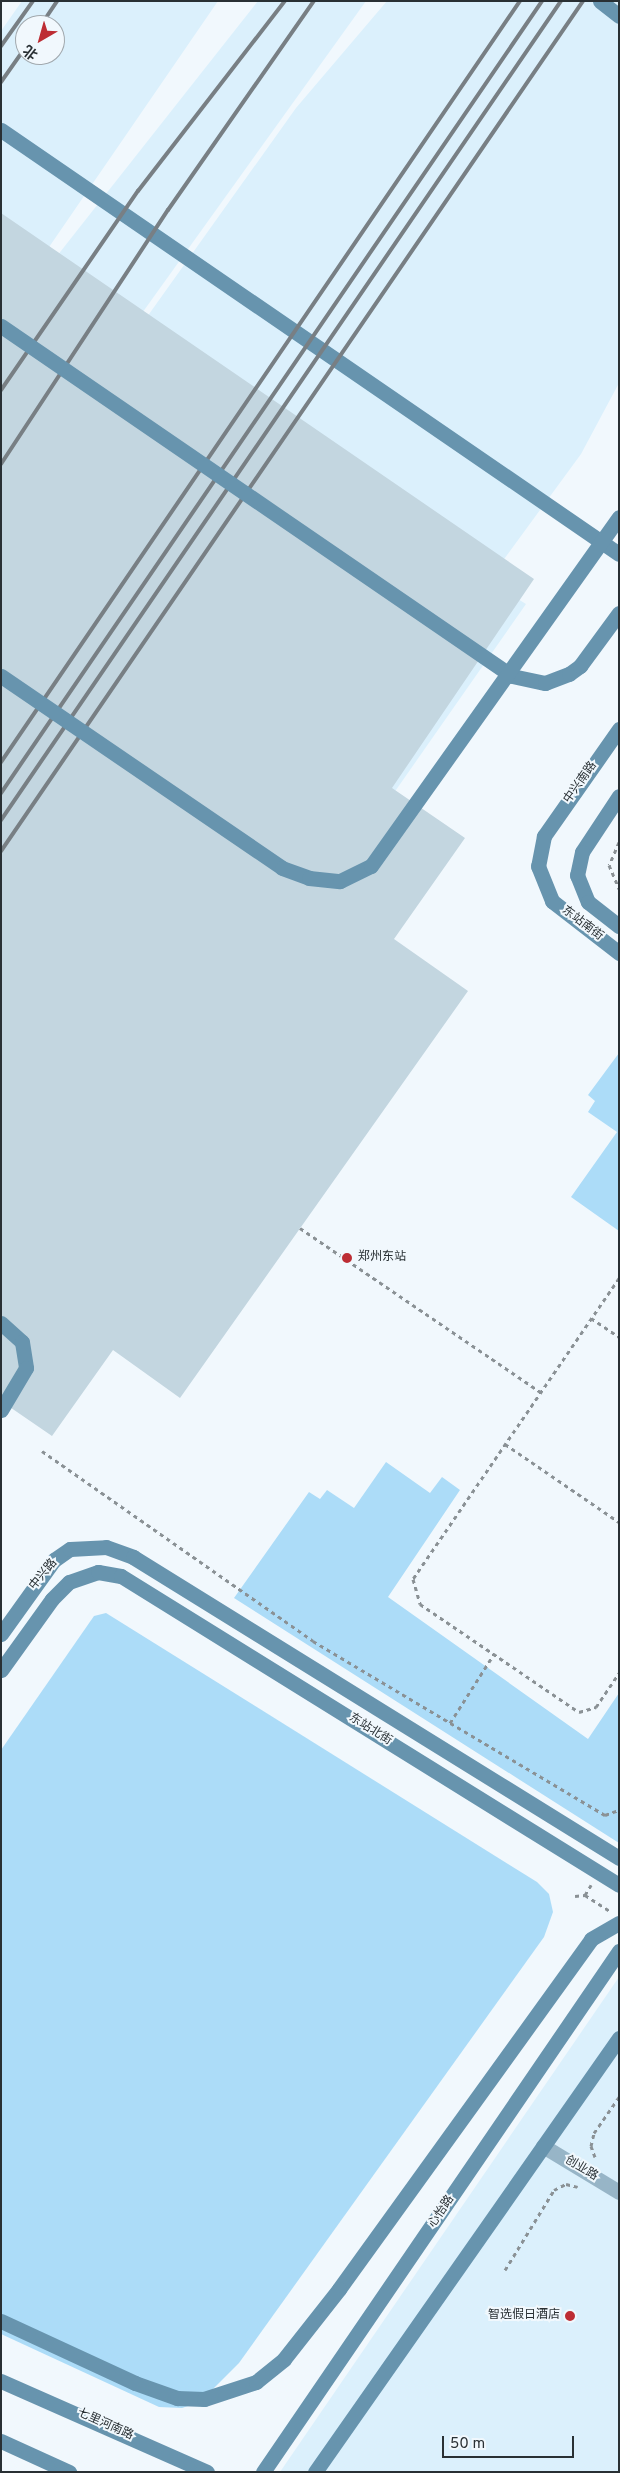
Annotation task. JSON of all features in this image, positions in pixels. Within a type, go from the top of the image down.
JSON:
[{"type":"street","points":[[600,1],[619,16]]},
{"type":"street","points":[[1,130],[619,554]]},
{"type":"street","points":[[1,326],[512,676],[545,683],[569,674],[580,666],[619,613]]},
{"type":"street","points":[[1,676],[282,868],[309,878],[340,881],[371,866],[619,516]]},
{"type":"street","name":"中兴南路","points":[[544,836],[619,729]]},
{"type":"street","name":"东站南街","points":[[619,796],[582,852],[577,875],[581,889],[588,902],[619,926]]},
{"type":"street","name":"东站南街","points":[[544,836],[538,866],[552,902],[619,953]]},
{"type":"street","points":[[1,1323],[22,1342],[26,1368],[1,1410]]},
{"type":"street","name":"中兴路","points":[[1,1634],[54,1560],[70,1549],[106,1547],[133,1557]]},
{"type":"street","name":"东站北街","points":[[133,1557],[619,1858]]},
{"type":"street","name":"中兴路","points":[[1,1670],[52,1599],[69,1582],[98,1572],[121,1576]]},
{"type":"street","name":"东站北街","points":[[121,1576],[619,1885]]},
{"type":"street","points":[[1,2321],[135,2383],[177,2398],[204,2399],[256,2382],[284,2359],[339,2289],[591,1939],[619,1923]]},
{"type":"street","name":"心怡路","points":[[263,2472],[619,1951]]},
{"type":"street","points":[[314,2472],[619,2038]]},
{"type":"street","name":"创业路","points":[[543,2146],[619,2192]]},
{"type":"street","name":"七里河南路","points":[[1,2381],[207,2472]]},
{"type":"street","points":[[1,2441],[69,2472]]},
{"type":"path","points":[[619,842],[609,865],[619,889]]},
{"type":"path","points":[[300,1228],[540,1392]]},
{"type":"path","points":[[619,1278],[413,1579],[420,1604],[579,1712],[596,1707],[619,1673]]},
{"type":"path","points":[[591,1318],[619,1337]]},
{"type":"path","points":[[505,1444],[619,1522]]},
{"type":"path","points":[[42,1451],[313,1641],[605,1815],[619,1810]]},
{"type":"path","points":[[450,1723],[494,1654]]},
{"type":"path","points":[[586,1894],[619,1916]]},
{"type":"path","points":[[595,2157],[591,2146],[594,2133],[619,2097]]},
{"type":"path","points":[[505,2270],[554,2190],[566,2184],[581,2188]]},
{"type":"shaded area","points":[[22,1],[218,1],[1,317],[1,31]]},
{"type":"shaded area","points":[[258,1],[366,1],[117,348],[31,289]]},
{"type":"shaded area","points":[[387,1],[619,1],[619,383],[581,454],[488,581],[526,604],[1,1355],[122,352],[296,108]]},
{"type":"shaded area","points":[[619,1053],[619,1231],[571,1197],[617,1132],[588,1112],[595,1101],[588,1095]]},
{"type":"shaded area","points":[[386,1462],[430,1493],[442,1477],[460,1490],[388,1597],[588,1739],[619,1693],[619,1843],[234,1598],[309,1492],[320,1499],[327,1490],[354,1508]]},
{"type":"shaded area","points":[[106,1613],[537,1882],[549,1894],[553,1912],[544,1937],[239,2363],[200,2402],[182,2408],[159,2407],[1,2334],[1,1750],[94,1616]]},
{"type":"shaded area","points":[[619,1977],[619,2472],[280,2472]]},
{"type":"building","points":[[1,213],[534,579],[392,788],[465,838],[394,939],[468,991],[180,1398],[113,1350],[52,1436],[1,1401]]},
{"type":"railway","points":[[1,46],[33,1]]},
{"type":"railway","points":[[48,15],[57,1]]},
{"type":"railway","points":[[1,390],[138,191],[285,1]]},
{"type":"railway","points":[[1,464],[168,210],[314,1]]},
{"type":"railway","points":[[1,762],[520,1]]},
{"type":"railway","points":[[1,793],[542,1]]},
{"type":"railway","points":[[1,820],[561,1]]},
{"type":"railway","points":[[1,851],[583,1]]},
{"type":"railway","points":[[1,82],[15,62]]},
{"type":"place","name":"郑州东站","points":[[347,1258]]},
{"type":"place","name":"智选假日酒店","points":[[570,2316]]}]
